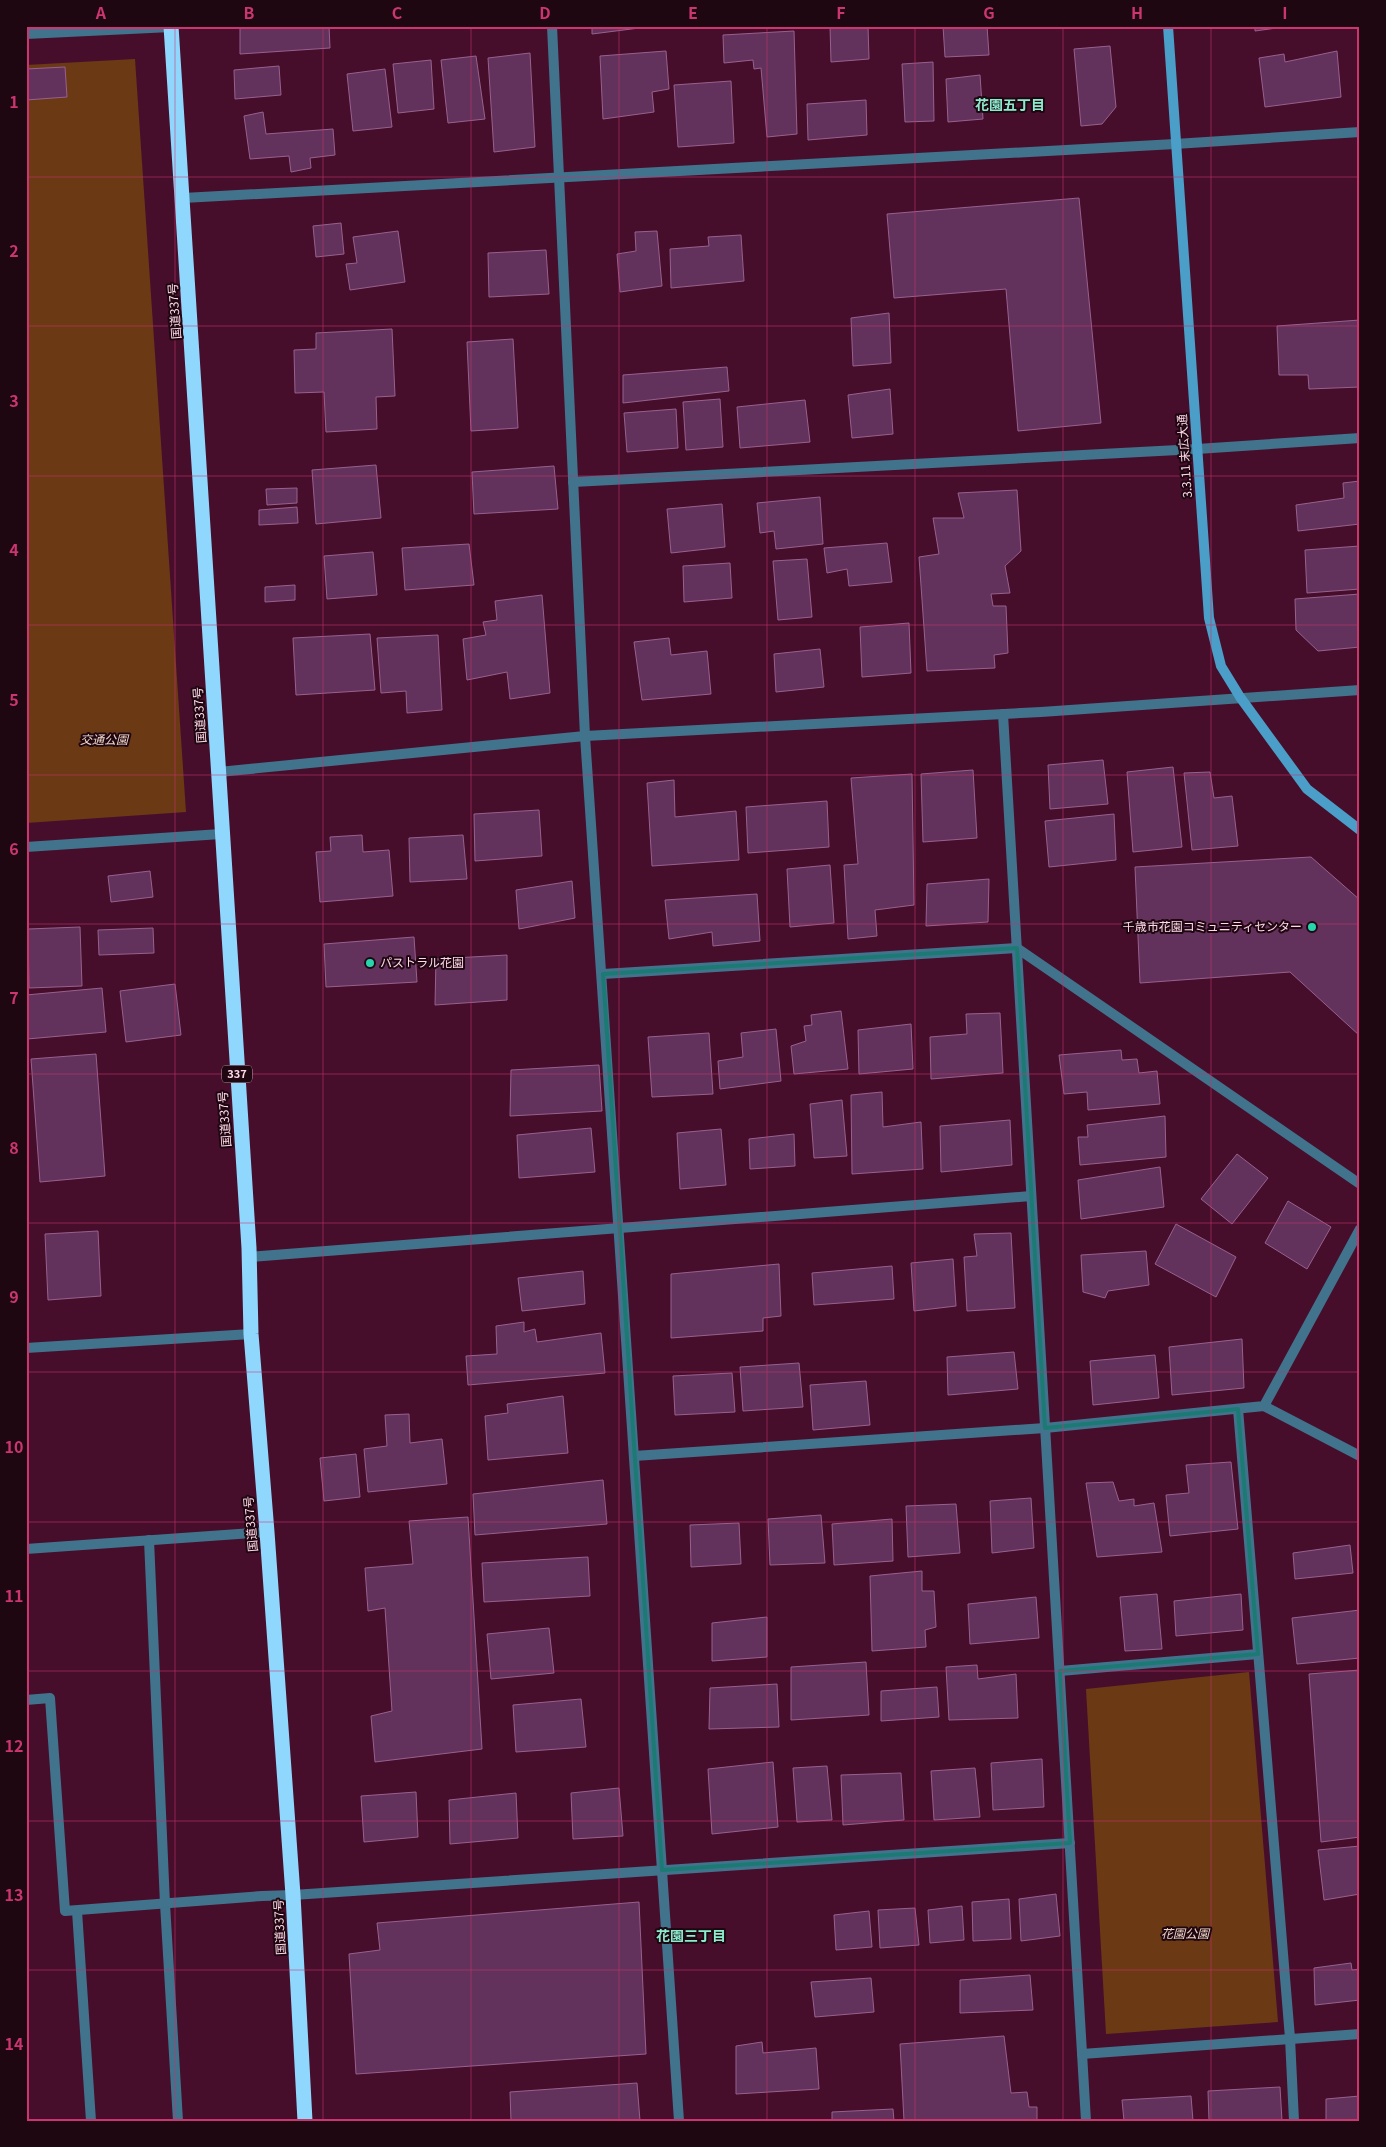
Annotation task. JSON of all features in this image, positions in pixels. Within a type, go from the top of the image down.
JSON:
[{"type":"highway","name":"国道337号","points":[[170,26],[183,198],[219,772],[221,834],[249,1257],[251,1334],[293,1895],[305,2121]]},
{"type":"street","points":[[26,34],[170,26]]},
{"type":"street","points":[[552,26],[585,736],[603,974],[618,1228],[679,2121]]},
{"type":"street","name":"3.3.11 末広大通","points":[[1168,26],[1209,618],[1220,666],[1240,697],[1307,789],[1360,830]]},
{"type":"street","points":[[183,198],[1176,144],[1360,132]]},
{"type":"street","points":[[573,482],[1197,449],[1360,438]]},
{"type":"street","points":[[219,772],[585,736],[1003,714],[1360,690]]},
{"type":"street","points":[[1003,714],[1086,2121]]},
{"type":"street","points":[[26,847],[221,834]]},
{"type":"street","points":[[603,974],[1017,948],[1360,1184]]},
{"type":"street","points":[[249,1257],[1031,1196]]},
{"type":"street","points":[[1264,1406],[1360,1229]]},
{"type":"street","points":[[26,1348],[251,1334]]},
{"type":"street","points":[[634,1456],[1045,1428],[1264,1406],[1360,1456]]},
{"type":"street","points":[[1238,1409],[1290,2038],[1294,2121]]},
{"type":"street","points":[[26,1549],[267,1532]]},
{"type":"street","points":[[150,1540],[165,1904],[178,2121]]},
{"type":"street","points":[[1060,1671],[1258,1654]]},
{"type":"street","points":[[26,1700],[50,1698],[65,1911],[262,1896],[1070,1843]]},
{"type":"street","points":[[77,1910],[91,2121]]},
{"type":"street","points":[[1082,2054],[1360,2034]]},
{"type":"highlighted area","points":[[1017,948],[1045,1428],[1238,1409],[1258,1654],[1060,1671],[1070,1843],[662,1870],[603,974]]},
{"type":"green space","name":"交通公園","points":[[135,59],[186,812],[26,823],[26,65]]},
{"type":"green space","name":"花園公園","points":[[1249,1672],[1278,2022],[1106,2034],[1086,1689]]},
{"type":"building","points":[[240,26],[329,26],[330,48],[240,54]]},
{"type":"building","points":[[592,26],[655,26],[592,34]]},
{"type":"building","points":[[830,26],[868,26],[869,59],[831,62]]},
{"type":"building","points":[[943,26],[987,26],[989,55],[945,57]]},
{"type":"building","points":[[1255,26],[1291,26],[1255,31]]},
{"type":"building","points":[[794,31],[797,134],[767,137],[761,68],[754,69],[753,60],[724,63],[723,35]]},
{"type":"building","points":[[1358,38],[1360,38],[1360,79]]},
{"type":"building","points":[[1110,46],[1116,107],[1102,124],[1081,126],[1074,49]]},
{"type":"building","points":[[666,51],[669,89],[652,92],[654,112],[603,119],[600,56]]},
{"type":"building","points":[[1337,51],[1341,97],[1265,107],[1259,58],[1284,54],[1285,62]]},
{"type":"building","points":[[530,53],[535,147],[494,152],[488,58]]},
{"type":"building","points":[[476,56],[485,119],[448,123],[441,60]]},
{"type":"building","points":[[431,60],[434,109],[398,113],[393,64]]},
{"type":"building","points":[[933,62],[934,121],[905,122],[902,64]]},
{"type":"building","points":[[279,66],[281,95],[235,99],[234,70]]},
{"type":"building","points":[[65,67],[67,97],[26,100],[26,69]]},
{"type":"building","points":[[385,69],[392,127],[353,131],[347,74]]},
{"type":"building","points":[[980,75],[983,119],[948,122],[946,79]]},
{"type":"building","points":[[731,81],[734,143],[678,147],[674,85]]},
{"type":"building","points":[[866,100],[867,135],[808,140],[807,104]]},
{"type":"building","points":[[263,112],[266,134],[333,129],[335,155],[310,158],[311,168],[291,172],[289,156],[250,159],[244,116]]},
{"type":"building","points":[[1079,198],[1101,423],[1018,431],[1006,289],[894,298],[887,214]]},
{"type":"building","points":[[341,223],[344,254],[316,257],[313,226]]},
{"type":"building","points":[[398,231],[405,282],[350,290],[346,264],[357,263],[353,237]]},
{"type":"building","points":[[657,231],[662,286],[620,292],[617,254],[636,251],[635,232]]},
{"type":"building","points":[[741,235],[744,281],[671,288],[670,249],[709,246],[708,237]]},
{"type":"building","points":[[546,250],[549,294],[489,297],[488,253]]},
{"type":"building","points":[[889,313],[891,363],[853,366],[851,318]]},
{"type":"building","points":[[1360,320],[1360,387],[1309,389],[1308,375],[1279,375],[1277,326]]},
{"type":"building","points":[[392,329],[395,396],[376,397],[377,429],[326,432],[324,392],[295,393],[294,350],[316,349],[316,333]]},
{"type":"building","points":[[513,339],[518,428],[471,431],[467,342]]},
{"type":"building","points":[[727,367],[729,391],[623,403],[623,375]]},
{"type":"building","points":[[890,389],[893,434],[852,438],[848,395]]},
{"type":"building","points":[[720,399],[723,447],[686,450],[683,402]]},
{"type":"building","points":[[805,400],[810,442],[740,448],[737,407]]},
{"type":"building","points":[[676,409],[678,448],[627,452],[624,413]]},
{"type":"building","points":[[376,465],[381,518],[316,524],[312,470]]},
{"type":"building","points":[[554,466],[558,509],[474,514],[472,472]]},
{"type":"building","points":[[1360,481],[1360,524],[1298,531],[1296,505],[1344,498],[1343,483]]},
{"type":"building","points":[[297,488],[297,503],[267,505],[266,489]]},
{"type":"building","points":[[1017,490],[1021,551],[1005,566],[1010,593],[991,594],[993,606],[1006,606],[1008,653],[994,655],[995,668],[927,671],[919,557],[939,554],[933,518],[964,518],[958,493]]},
{"type":"building","points":[[820,497],[823,544],[776,549],[774,531],[760,533],[757,503]]},
{"type":"building","points":[[722,504],[725,547],[671,553],[667,509]]},
{"type":"building","points":[[297,507],[298,523],[259,525],[259,510]]},
{"type":"building","points":[[887,543],[892,582],[849,586],[847,569],[827,573],[824,548]]},
{"type":"building","points":[[469,544],[474,585],[405,590],[402,548]]},
{"type":"building","points":[[1360,546],[1360,589],[1307,593],[1305,550]]},
{"type":"building","points":[[373,552],[377,595],[327,599],[324,556]]},
{"type":"building","points":[[807,559],[812,617],[778,620],[773,561]]},
{"type":"building","points":[[730,563],[732,598],[684,602],[683,566]]},
{"type":"building","points":[[295,585],[295,600],[265,602],[265,587]]},
{"type":"building","points":[[1360,594],[1360,647],[1318,651],[1296,630],[1295,599]]},
{"type":"building","points":[[542,595],[550,693],[510,699],[507,672],[467,680],[463,639],[486,635],[483,622],[497,620],[495,601]]},
{"type":"building","points":[[909,623],[911,673],[862,677],[860,627]]},
{"type":"building","points":[[370,634],[375,690],[296,695],[293,638]]},
{"type":"building","points":[[438,635],[442,710],[407,713],[406,691],[381,693],[377,638]]},
{"type":"building","points":[[669,638],[671,655],[707,651],[711,694],[642,700],[634,642]]},
{"type":"building","points":[[820,649],[824,687],[776,692],[774,654]]},
{"type":"building","points":[[1103,760],[1108,804],[1050,809],[1048,765]]},
{"type":"building","points":[[1173,767],[1182,847],[1133,852],[1127,772]]},
{"type":"building","points":[[973,770],[977,838],[923,842],[921,774]]},
{"type":"building","points":[[1210,772],[1214,798],[1232,796],[1238,846],[1192,850],[1184,773]]},
{"type":"building","points":[[912,774],[914,905],[875,910],[877,936],[848,939],[844,865],[858,864],[851,778]]},
{"type":"building","points":[[674,780],[675,817],[736,811],[739,860],[652,866],[647,783]]},
{"type":"building","points":[[827,801],[829,847],[748,853],[746,807]]},
{"type":"building","points":[[539,810],[542,856],[475,861],[474,814]]},
{"type":"building","points":[[1114,814],[1116,860],[1049,867],[1045,821]]},
{"type":"building","points":[[362,835],[363,852],[389,850],[393,896],[320,902],[316,852],[331,851],[330,837]]},
{"type":"building","points":[[463,835],[467,879],[410,882],[409,838]]},
{"type":"building","points":[[1311,857],[1360,900],[1360,1036],[1290,972],[1140,983],[1135,867]]},
{"type":"building","points":[[830,865],[834,923],[790,927],[787,869]]},
{"type":"building","points":[[150,871],[153,897],[111,902],[108,876]]},
{"type":"building","points":[[989,879],[988,922],[926,926],[927,884]]},
{"type":"building","points":[[572,881],[575,918],[519,929],[516,890]]},
{"type":"building","points":[[757,894],[760,941],[713,946],[712,932],[669,939],[665,900]]},
{"type":"building","points":[[80,927],[82,986],[29,988],[28,929]]},
{"type":"building","points":[[153,928],[154,953],[99,955],[98,930]]},
{"type":"building","name":"パストラル花園","points":[[414,937],[417,982],[326,987],[324,944]]},
{"type":"building","points":[[507,955],[507,1000],[435,1005],[436,959]]},
{"type":"building","points":[[175,984],[181,1035],[126,1042],[120,991]]},
{"type":"building","points":[[102,988],[106,1032],[27,1039],[26,995]]},
{"type":"building","points":[[841,1011],[848,1069],[794,1074],[791,1046],[806,1041],[804,1026],[812,1025],[811,1015]]},
{"type":"building","points":[[1000,1013],[1003,1073],[931,1079],[930,1037],[967,1034],[966,1014]]},
{"type":"building","points":[[911,1024],[913,1069],[859,1074],[858,1030]]},
{"type":"building","points":[[776,1029],[781,1081],[720,1089],[718,1061],[743,1057],[741,1033]]},
{"type":"building","points":[[709,1033],[713,1094],[652,1097],[648,1037]]},
{"type":"building","points":[[1121,1050],[1122,1060],[1137,1059],[1139,1073],[1157,1071],[1160,1104],[1088,1110],[1087,1092],[1064,1094],[1059,1055]]},
{"type":"building","points":[[96,1054],[105,1176],[40,1182],[31,1059]]},
{"type":"building","points":[[599,1065],[602,1111],[510,1116],[511,1070]]},
{"type":"building","points":[[882,1092],[883,1127],[921,1122],[923,1169],[852,1174],[851,1095]]},
{"type":"building","points":[[842,1100],[847,1156],[814,1158],[810,1104]]},
{"type":"building","points":[[1165,1116],[1166,1157],[1080,1165],[1078,1137],[1088,1137],[1087,1125]]},
{"type":"building","points":[[1010,1120],[1012,1165],[941,1172],[940,1126]]},
{"type":"building","points":[[591,1128],[595,1172],[519,1178],[517,1135]]},
{"type":"building","points":[[721,1129],[726,1185],[680,1189],[677,1133]]},
{"type":"building","points":[[794,1134],[795,1166],[750,1169],[749,1139]]},
{"type":"building","points":[[1237,1154],[1268,1178],[1232,1224],[1201,1199]]},
{"type":"building","points":[[1160,1167],[1164,1207],[1081,1219],[1078,1180]]},
{"type":"building","points":[[1288,1201],[1331,1227],[1307,1269],[1265,1243]]},
{"type":"building","points":[[1176,1224],[1236,1257],[1216,1297],[1155,1264]]},
{"type":"building","points":[[98,1231],[101,1296],[48,1300],[45,1234]]},
{"type":"building","points":[[1011,1233],[1015,1308],[967,1311],[964,1257],[977,1256],[974,1234]]},
{"type":"building","points":[[1146,1251],[1149,1285],[1108,1291],[1105,1298],[1083,1292],[1081,1255]]},
{"type":"building","points":[[953,1259],[956,1306],[914,1311],[911,1263]]},
{"type":"building","points":[[779,1264],[781,1316],[763,1318],[763,1331],[671,1338],[671,1274]]},
{"type":"building","points":[[892,1266],[894,1299],[814,1305],[812,1273]]},
{"type":"building","points":[[583,1271],[585,1304],[522,1311],[518,1278]]},
{"type":"building","points":[[524,1322],[524,1332],[535,1329],[537,1342],[601,1333],[605,1373],[468,1385],[466,1356],[497,1354],[496,1326]]},
{"type":"building","points":[[1242,1339],[1244,1388],[1172,1395],[1169,1347]]},
{"type":"building","points":[[1014,1352],[1018,1389],[948,1395],[947,1357]]},
{"type":"building","points":[[1155,1355],[1159,1398],[1093,1405],[1090,1361]]},
{"type":"building","points":[[799,1363],[803,1407],[743,1411],[740,1367]]},
{"type":"building","points":[[732,1373],[735,1412],[675,1415],[673,1376]]},
{"type":"building","points":[[866,1381],[870,1425],[813,1430],[810,1385]]},
{"type":"building","points":[[563,1396],[568,1453],[488,1460],[485,1416],[508,1413],[507,1404]]},
{"type":"building","points":[[409,1414],[410,1443],[442,1439],[447,1484],[368,1492],[364,1449],[387,1446],[385,1415]]},
{"type":"building","points":[[356,1454],[360,1497],[324,1501],[320,1458]]},
{"type":"building","points":[[1231,1462],[1238,1529],[1170,1536],[1166,1495],[1189,1493],[1186,1465]]},
{"type":"building","points":[[603,1480],[607,1524],[475,1535],[473,1494]]},
{"type":"building","points":[[1113,1482],[1119,1501],[1134,1499],[1134,1506],[1154,1503],[1162,1552],[1097,1557],[1086,1483]]},
{"type":"building","points":[[1031,1498],[1034,1548],[992,1553],[990,1501]]},
{"type":"building","points":[[956,1504],[960,1553],[908,1557],[906,1506]]},
{"type":"building","points":[[821,1515],[825,1563],[770,1565],[768,1519]]},
{"type":"building","points":[[468,1517],[482,1749],[375,1762],[371,1716],[392,1711],[385,1608],[368,1611],[365,1568],[413,1564],[409,1521]]},
{"type":"building","points":[[892,1519],[893,1561],[834,1565],[832,1524]]},
{"type":"building","points":[[739,1523],[741,1564],[691,1567],[690,1525]]},
{"type":"building","points":[[1350,1545],[1353,1573],[1295,1579],[1293,1553]]},
{"type":"building","points":[[588,1557],[590,1596],[484,1602],[482,1563]]},
{"type":"building","points":[[922,1571],[922,1591],[934,1591],[936,1627],[925,1630],[926,1647],[872,1651],[870,1576]]},
{"type":"building","points":[[1157,1594],[1162,1649],[1125,1651],[1120,1597]]},
{"type":"building","points":[[1241,1594],[1243,1630],[1176,1636],[1174,1601]]},
{"type":"building","points":[[1036,1597],[1039,1638],[970,1644],[968,1604]]},
{"type":"building","points":[[1360,1610],[1360,1658],[1297,1664],[1292,1618]]},
{"type":"building","points":[[767,1617],[767,1657],[712,1661],[712,1623]]},
{"type":"building","points":[[549,1628],[554,1673],[491,1679],[487,1634]]},
{"type":"building","points":[[866,1662],[869,1715],[791,1720],[791,1667]]},
{"type":"building","points":[[977,1665],[978,1679],[1016,1674],[1018,1718],[949,1720],[946,1667]]},
{"type":"building","points":[[1360,1670],[1360,1837],[1321,1842],[1309,1674]]},
{"type":"building","points":[[777,1684],[779,1727],[709,1729],[710,1688]]},
{"type":"building","points":[[937,1687],[939,1717],[881,1721],[881,1691]]},
{"type":"building","points":[[581,1699],[586,1747],[516,1752],[513,1705]]},
{"type":"building","points":[[1042,1759],[1044,1807],[993,1810],[991,1763]]},
{"type":"building","points":[[773,1762],[778,1827],[712,1834],[708,1769]]},
{"type":"building","points":[[827,1766],[832,1820],[797,1822],[793,1768]]},
{"type":"building","points":[[975,1768],[980,1817],[934,1820],[931,1771]]},
{"type":"building","points":[[901,1773],[904,1820],[843,1825],[841,1775]]},
{"type":"building","points":[[619,1788],[623,1836],[573,1839],[571,1793]]},
{"type":"building","points":[[416,1792],[418,1837],[364,1842],[361,1796]]},
{"type":"building","points":[[516,1793],[518,1838],[450,1844],[449,1800]]},
{"type":"building","points":[[1360,1846],[1360,1894],[1324,1900],[1318,1850]]},
{"type":"building","points":[[1056,1894],[1060,1936],[1021,1941],[1019,1899]]},
{"type":"building","points":[[1009,1899],[1011,1939],[973,1941],[972,1902]]},
{"type":"building","points":[[639,1902],[646,2054],[356,2074],[349,1954],[380,1950],[377,1923]]},
{"type":"building","points":[[962,1906],[964,1940],[930,1943],[928,1910]]},
{"type":"building","points":[[915,1908],[919,1945],[880,1948],[878,1910]]},
{"type":"building","points":[[869,1911],[872,1947],[836,1950],[834,1915]]},
{"type":"building","points":[[1351,1963],[1352,1970],[1360,1969],[1360,2000],[1315,2005],[1314,1968]]},
{"type":"building","points":[[1030,1975],[1033,2010],[960,2013],[960,1980]]},
{"type":"building","points":[[871,1978],[874,2012],[815,2017],[811,1982]]},
{"type":"building","points":[[1004,2036],[1011,2093],[1027,2092],[1029,2107],[1037,2107],[1037,2121],[904,2121],[900,2044]]},
{"type":"building","points":[[762,2042],[763,2053],[816,2048],[819,2089],[736,2094],[736,2046]]},
{"type":"building","points":[[637,2083],[640,2121],[511,2121],[510,2092]]},
{"type":"building","points":[[1280,2087],[1282,2121],[1209,2121],[1208,2091]]},
{"type":"building","points":[[1191,2096],[1193,2121],[1124,2121],[1122,2100]]},
{"type":"building","points":[[1360,2096],[1360,2121],[1326,2121],[1326,2099]]},
{"type":"building","points":[[893,2109],[894,2121],[832,2121],[832,2112]]},
{"type":"place","name":"千歳市花園コミュニティセンター","points":[[1312,927]]},
{"type":"place","name":"パストラル花園","points":[[370,963]]},
{"type":"district","name":"花園五丁目","points":[[1010,105]]},
{"type":"district","name":"花園三丁目","points":[[691,1936]]}]
